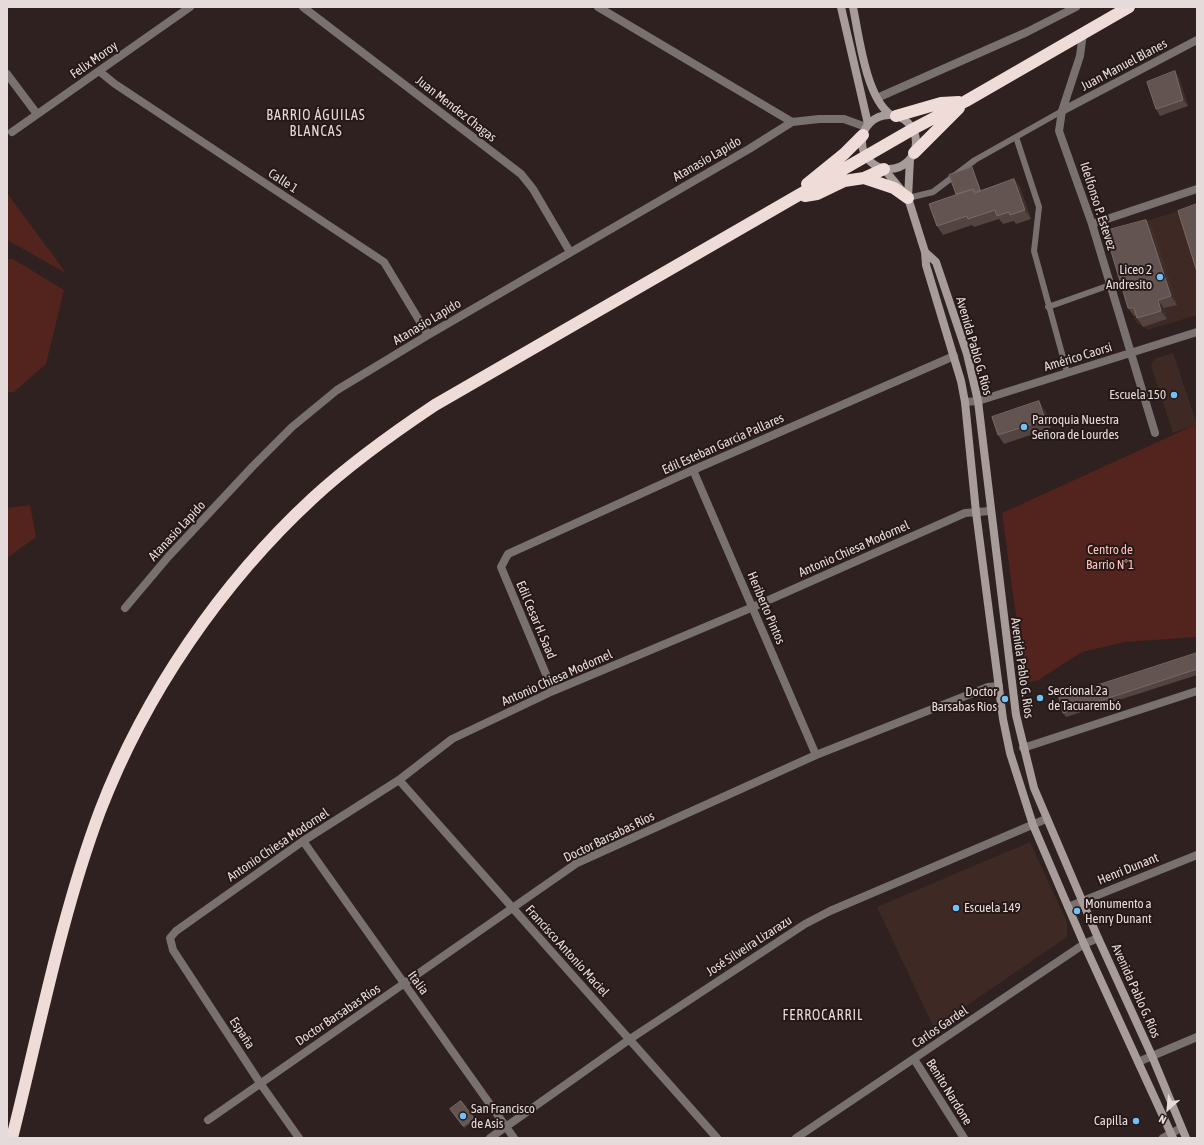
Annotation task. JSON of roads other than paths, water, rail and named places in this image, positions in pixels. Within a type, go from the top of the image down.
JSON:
[{"type":"highway","points":[[12,1138],[66,920],[100,811],[127,751],[157,693],[204,621],[237,579],[284,526],[312,499],[388,437],[435,405],[494,369],[912,129],[966,101],[1129,7]]},
{"type":"highway","points":[[894,115],[941,104],[966,101]]},
{"type":"highway","points":[[912,156],[966,101]]},
{"type":"highway","points":[[794,198],[811,179],[844,154],[866,129]]},
{"type":"highway","points":[[794,198],[817,194],[844,181],[864,178],[884,169]]},
{"type":"highway","points":[[864,178],[894,188],[908,198]]},
{"type":"street","name":"Felix Moroy","points":[[12,132],[190,7]]},
{"type":"street","name":"Juan Mendez Chagas","points":[[303,7],[524,178],[533,189],[570,252]]},
{"type":"street","points":[[598,7],[792,122],[819,119],[844,119],[866,129]]},
{"type":"street","points":[[841,7],[858,74],[866,129],[863,150],[866,156]]},
{"type":"street","points":[[853,7],[867,71],[877,98],[884,110],[905,121],[912,129]]},
{"type":"street","points":[[877,98],[1026,32],[1076,7]]},
{"type":"street","name":"Idelfonso P. Estevez","points":[[1083,33],[1078,63],[1062,111],[1059,131],[1092,224],[1155,432]]},
{"type":"street","name":"Juan Manuel Blanes","points":[[1062,111],[1197,40]]},
{"type":"street","name":"Calle 1","points":[[99,71],[115,84],[384,262],[428,335]]},
{"type":"street","points":[[858,74],[867,71]]},
{"type":"street","points":[[7,74],[37,114]]},
{"type":"street","points":[[866,129],[879,117],[894,115]]},
{"type":"street","name":"Atanasio Lapido","points":[[125,608],[168,557],[292,427],[337,390],[428,335],[749,149],[792,122]]},
{"type":"street","name":"Avenida Pablo G. Ríos","points":[[908,198],[912,156],[916,141],[912,129]]},
{"type":"street","name":"Avenida Pablo G. Ríos","points":[[866,156],[874,165],[884,169],[908,198],[925,252],[926,265],[954,356],[965,402],[976,512],[1002,719],[1010,753],[1033,825],[1084,944],[1172,1135]]},
{"type":"street","points":[[884,169],[894,169],[902,166],[912,156]]},
{"type":"street","points":[[1092,224],[1197,189]]},
{"type":"street","name":"Avenida Pablo G. Ríos","points":[[925,252],[936,262],[967,354],[978,401],[990,511],[1016,715],[1034,788],[1098,938],[1152,1056],[1186,1138]]},
{"type":"street","name":"Américo Caorsi","points":[[965,402],[978,401],[1197,332]]},
{"type":"street","name":"Edil Esteban Garcia Pallares","points":[[505,558],[513,551],[693,470],[954,356]]},
{"type":"street","name":"Heriberto Pintos","points":[[693,470],[816,755]]},
{"type":"street","name":"Antonio Chiesa Modornel","points":[[170,938],[176,931],[303,841],[399,780],[452,739],[553,691],[753,607],[965,513],[990,511]]},
{"type":"street","name":"Edil Cesar H. Saad","points":[[505,558],[501,568],[553,691]]},
{"type":"street","name":"Doctor Barsabas Ríos","points":[[208,1120],[404,985],[577,863],[816,755],[988,687],[999,686]]},
{"type":"street","points":[[1023,748],[1197,691]]},
{"type":"street","name":"Francisco Antonio Maciel","points":[[399,780],[717,1138]]},
{"type":"street","name":"José Silveira Lizarazu","points":[[490,1138],[630,1039],[805,924],[830,911],[1046,819]]},
{"type":"street","name":"Italia","points":[[303,841],[514,1138]]},
{"type":"street","name":"Henri Dunant","points":[[1068,907],[1082,900],[1197,855]]},
{"type":"street","name":"España","points":[[170,938],[173,950],[260,1083],[299,1138]]},
{"type":"street","name":"Carlos Gardel","points":[[796,1138],[1084,944],[1098,938]]},
{"type":"street","points":[[1138,1062],[1197,1037]]},
{"type":"street","name":"Benito Nardone","points":[[914,1059],[964,1138]]},
{"type":"street","points":[[1163,1138],[1172,1135],[1181,1128]]},
{"type":"lane","points":[[908,198],[933,192],[975,160],[1062,111]]},
{"type":"lane","points":[[1016,137],[1039,207],[1034,251],[1048,307],[1067,372]]},
{"type":"lane","points":[[1048,307],[1110,285]]},
{"type":"place","name":"Liceo 2 Andresito","points":[[1160,277]]},
{"type":"place","name":"Escuela 150","points":[[1174,395]]},
{"type":"place","name":"Parroquia Nuestra Señora de Lourdes","points":[[1024,427]]},
{"type":"place","name":"Seccional 2a de Tacuarembó","points":[[1040,698]]},
{"type":"place","name":"Doctor Barsabas Rios","points":[[1005,699]]},
{"type":"place","name":"Escuela 149","points":[[956,908]]},
{"type":"place","name":"Monumento a Henry Dunant","points":[[1077,911]]},
{"type":"place","name":"San Francisco de Asis","points":[[463,1116]]},
{"type":"place","name":"Capilla","points":[[1136,1121]]},
{"type":"district","name":"BARRIO ÁGUILAS BLANCAS","points":[[316,124]]},
{"type":"district","name":"FERROCARRIL","points":[[823,1016]]},
{"type":"park label","name":"Centro de Barrio N°1","points":[[1110,558]]}]
